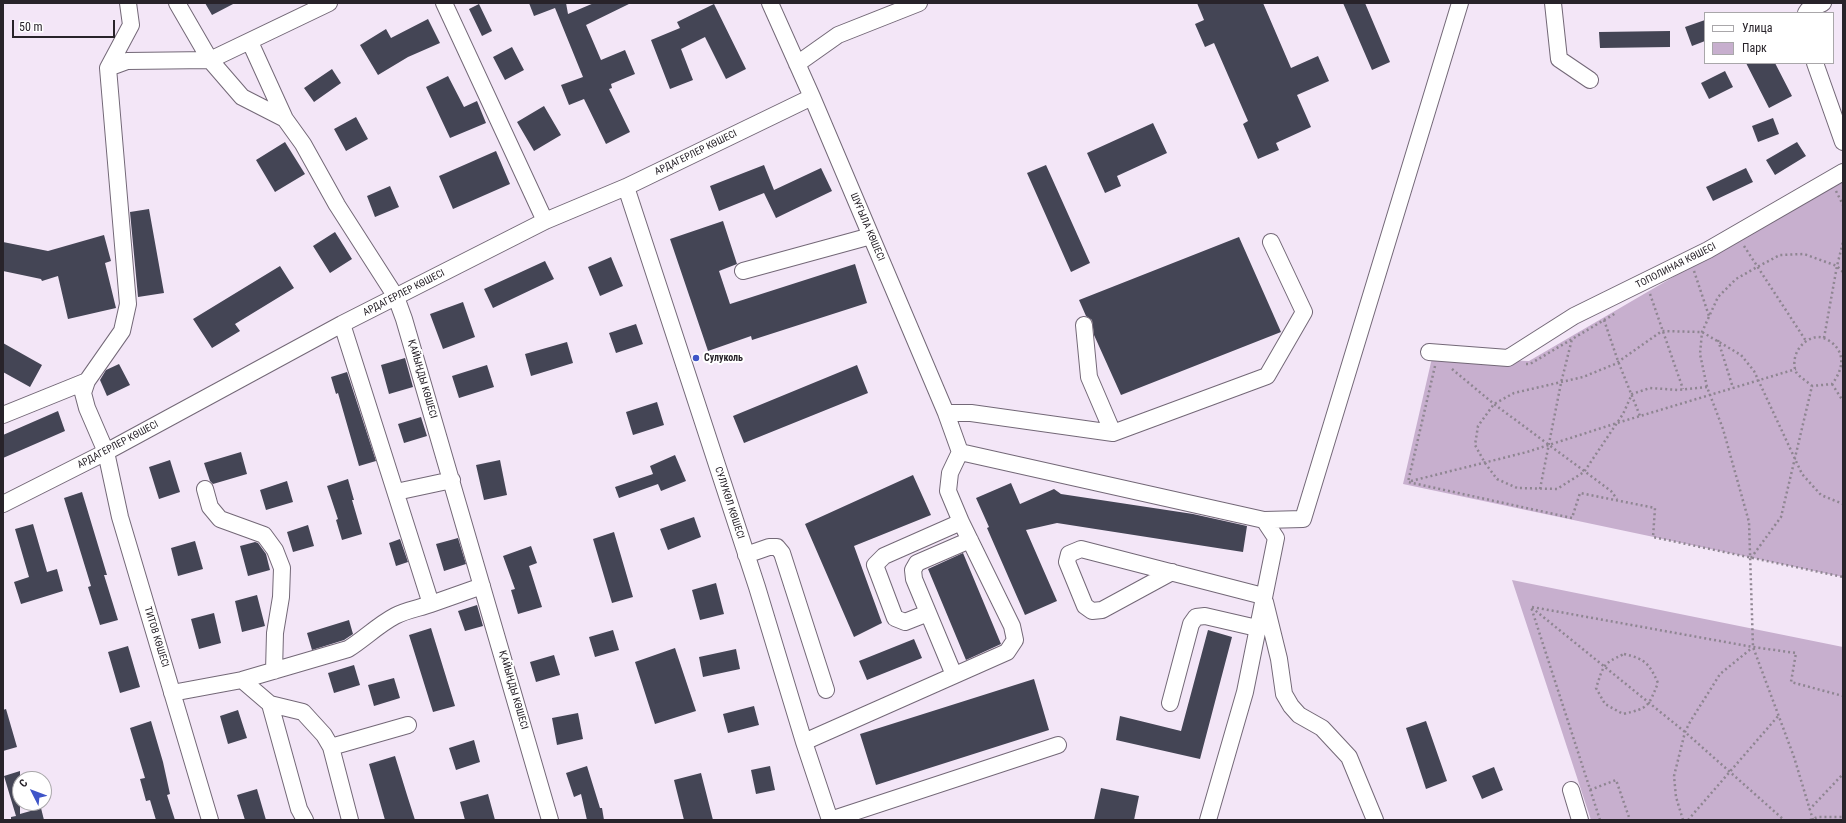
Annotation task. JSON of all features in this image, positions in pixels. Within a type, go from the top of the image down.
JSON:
[{"type":"street","points":[[3,415],[87,382],[122,331],[128,304],[108,68],[131,25],[128,3]]},
{"type":"street","name":"ҚАЙЫҢДЫ КӨШЕСІ","points":[[177,3],[210,60],[242,97],[286,119],[303,144],[337,205],[396,297],[404,319],[452,480],[550,820]]},
{"type":"street","points":[[108,68],[126,61],[210,60],[329,3]]},
{"type":"street","points":[[444,3],[545,221]]},
{"type":"street","name":"ШҰҒЫЛА КӨШЕСІ","points":[[770,3],[798,64],[946,413],[960,452]]},
{"type":"street","points":[[798,64],[838,35],[919,3]]},
{"type":"street","points":[[804,742],[1007,652],[1015,640],[1012,626],[961,522],[948,491],[950,473],[960,452],[1264,520],[1303,519],[1460,3]]},
{"type":"street","points":[[1553,3],[1559,59],[1590,80]]},
{"type":"street","points":[[1807,12],[1823,3]]},
{"type":"street","points":[[250,42],[286,119]]},
{"type":"street","points":[[1815,64],[1843,142]]},
{"type":"street","name":"АРДАГЕРЛЕР КӨШЕСІ","points":[[3,504],[106,452],[342,324],[545,221],[626,187],[812,97]]},
{"type":"street","name":"ТОПОЛИНАЯ КӨШЕСІ","points":[[1515,361],[1574,316],[1708,250],[1843,172]]},
{"type":"street","name":"СҰЛУКӨЛ КӨШЕСІ","points":[[626,187],[746,555],[804,742],[830,820]]},
{"type":"street","points":[[743,271],[871,236]]},
{"type":"street","points":[[946,413],[971,413],[1113,433],[1267,376],[1304,312],[1271,242]]},
{"type":"street","points":[[342,324],[432,604]]},
{"type":"street","points":[[1084,326],[1089,377],[1113,433]]},
{"type":"street","points":[[1433,357],[1515,361]]},
{"type":"street","name":"ТИТОВ КӨШЕСІ","points":[[87,382],[83,393],[87,408],[106,452],[120,517],[210,820]]},
{"type":"street","points":[[396,492],[452,480]]},
{"type":"street","points":[[205,489],[210,507],[220,519],[264,535],[275,550],[282,568],[281,597],[275,633],[274,671]]},
{"type":"street","points":[[1208,820],[1245,692],[1263,596],[1276,538],[1264,520]]},
{"type":"street","points":[[928,613],[906,622],[895,618],[875,565],[884,556],[961,522]]},
{"type":"street","points":[[954,675],[914,579],[913,570],[917,563],[970,540]]},
{"type":"street","points":[[746,555],[770,547],[777,547],[782,553],[826,690]]},
{"type":"street","points":[[1172,572],[1102,610],[1092,611],[1085,606],[1067,562],[1069,554],[1081,549],[1172,572],[1263,596]]},
{"type":"street","points":[[172,693],[242,680],[348,649],[360,642],[380,625],[397,615],[482,586]]},
{"type":"street","points":[[1263,596],[1279,659],[1284,694],[1291,706],[1299,715],[1322,728],[1349,756],[1375,820]]},
{"type":"street","points":[[1170,703],[1191,624],[1196,617],[1205,616],[1257,628]]},
{"type":"street","points":[[242,680],[270,704],[303,712],[324,735],[331,747],[350,820]]},
{"type":"street","points":[[270,704],[299,810],[305,820]]},
{"type":"street","points":[[331,747],[408,725]]},
{"type":"street","points":[[830,820],[1058,745]]},
{"type":"street","points":[[1570,790],[1580,820]]},
{"type":"path","points":[[1741,241],[1806,341]]},
{"type":"path","points":[[1824,338],[1837,266],[1843,242]]},
{"type":"path","points":[[1843,272],[1837,266],[1804,254],[1780,255],[1736,279],[1718,297],[1702,332],[1700,354],[1707,387],[1723,429],[1749,522],[1753,647],[1794,757],[1811,819],[1843,817]]},
{"type":"path","points":[[1693,268],[1709,317]]},
{"type":"path","points":[[1643,297],[1656,290]]},
{"type":"path","points":[[1650,293],[1683,389]]},
{"type":"path","points":[[1515,361],[1530,364],[1617,312]]},
{"type":"path","points":[[1604,320],[1618,361],[1640,416]]},
{"type":"path","points":[[1707,387],[1683,389],[1650,388],[1632,394],[1617,423],[1584,472],[1556,490],[1517,488],[1498,479],[1485,463],[1475,445],[1478,426],[1494,404],[1514,393],[1583,377],[1618,361],[1662,331],[1702,332],[1718,340],[1741,355],[1754,371],[1802,474],[1821,495],[1843,504]]},
{"type":"path","points":[[1817,337],[1824,338],[1837,346],[1842,354],[1843,358],[1839,375],[1832,384],[1812,386],[1796,372],[1795,362],[1798,349],[1806,341],[1817,337]]},
{"type":"path","points":[[1540,489],[1561,383],[1572,339]]},
{"type":"path","points":[[1718,340],[1733,388]]},
{"type":"path","points":[[1408,482],[1433,357]]},
{"type":"path","points":[[1450,367],[1494,404],[1611,491],[1618,500]]},
{"type":"path","points":[[1408,482],[1485,463],[1548,445],[1796,369]]},
{"type":"path","points":[[1832,384],[1843,401]]},
{"type":"path","points":[[1750,558],[1781,517],[1812,386]]},
{"type":"path","points":[[1408,482],[1572,518],[1580,493],[1655,508],[1653,537],[1843,577]]},
{"type":"path","points":[[1531,607],[1753,647],[1796,653],[1791,682],[1843,696]]},
{"type":"path","points":[[1531,607],[1685,732],[1784,820]]},
{"type":"path","points":[[1531,607],[1600,820]]},
{"type":"path","points":[[1683,820],[1676,797],[1674,776],[1685,732],[1720,674],[1753,647]]},
{"type":"path","points":[[1624,654],[1639,657],[1652,668],[1658,683],[1650,703],[1641,710],[1623,714],[1605,704],[1596,688],[1604,666],[1608,661],[1624,654]]},
{"type":"path","points":[[1688,820],[1779,715]]},
{"type":"path","points":[[1809,810],[1843,774]]},
{"type":"path","points":[[1590,790],[1616,780],[1630,820]]},
{"type":"green space","points":[[1843,178],[1843,577],[1403,484],[1432,358],[1529,361]]},
{"type":"green space","points":[[1512,580],[1843,647],[1843,820],[1591,820]]},
{"type":"building","points":[[205,3],[235,3],[212,15]]},
{"type":"building","points":[[529,3],[566,3],[568,14],[594,3],[631,3],[586,25],[601,60],[625,50],[635,74],[611,84],[612,88],[609,89],[630,132],[606,144],[584,99],[569,105],[561,85],[583,77],[555,8],[534,16]]},
{"type":"building","points":[[1197,3],[1263,3],[1291,68],[1318,56],[1329,81],[1297,95],[1311,127],[1276,143],[1279,150],[1258,159],[1243,124],[1248,121],[1214,43],[1205,47],[1195,24],[1204,20]]},
{"type":"building","points":[[1343,3],[1365,3],[1390,62],[1372,70]]},
{"type":"building","points":[[479,4],[492,31],[482,36],[469,9]]},
{"type":"building","points":[[714,4],[746,69],[726,79],[705,37],[681,49],[693,80],[670,89],[651,40],[680,28],[677,22]]},
{"type":"building","points":[[428,19],[440,43],[408,57],[378,75],[360,45],[386,29],[391,38]]},
{"type":"building","points":[[1704,20],[1704,41],[1692,46],[1685,27]]},
{"type":"building","points":[[1670,31],[1670,47],[1600,48],[1599,32]]},
{"type":"building","points":[[512,47],[524,70],[505,80],[493,57]]},
{"type":"building","points":[[1747,64],[1776,64],[1792,96],[1769,108]]},
{"type":"building","points":[[332,69],[341,83],[314,102],[304,88]]},
{"type":"building","points":[[1725,71],[1733,87],[1709,99],[1701,83]]},
{"type":"building","points":[[448,76],[464,107],[477,101],[486,123],[450,138],[426,87]]},
{"type":"building","points":[[544,106],[561,135],[534,151],[517,122]]},
{"type":"building","points":[[356,117],[368,139],[346,151],[334,129]]},
{"type":"building","points":[[1773,118],[1779,134],[1758,142],[1752,126]]},
{"type":"building","points":[[1153,123],[1167,153],[1117,176],[1121,186],[1105,193],[1087,153]]},
{"type":"building","points":[[285,142],[305,174],[275,192],[256,160]]},
{"type":"building","points":[[1797,142],[1806,156],[1775,175],[1766,160]]},
{"type":"building","points":[[496,151],[510,184],[453,209],[439,176]]},
{"type":"building","points":[[764,165],[774,190],[821,168],[832,191],[776,218],[764,193],[719,211],[710,186]]},
{"type":"building","points":[[1046,165],[1090,263],[1071,272],[1027,173]]},
{"type":"building","points":[[1746,168],[1753,182],[1713,201],[1706,187]]},
{"type":"building","points":[[390,186],[399,207],[375,217],[367,196]]},
{"type":"building","points":[[149,209],[164,293],[138,297],[130,212]]},
{"type":"building","points":[[723,221],[737,264],[719,271],[730,304],[855,264],[867,303],[752,340],[751,336],[708,351],[670,239]]},
{"type":"building","points":[[335,232],[352,259],[330,273],[313,246]]},
{"type":"building","points":[[104,235],[111,261],[105,263],[116,308],[68,319],[58,276],[42,281],[41,279],[3,271],[3,242],[48,251]]},
{"type":"building","points":[[1239,237],[1281,332],[1121,395],[1094,335],[1092,320],[1086,316],[1079,300]]},
{"type":"building","points":[[611,257],[623,286],[600,296],[588,267]]},
{"type":"building","points":[[545,261],[554,279],[493,308],[484,289]]},
{"type":"building","points":[[280,266],[294,288],[235,324],[240,331],[212,348],[193,319]]},
{"type":"building","points":[[463,302],[475,337],[443,349],[430,314]]},
{"type":"building","points":[[636,324],[643,344],[616,353],[609,333]]},
{"type":"building","points":[[567,342],[573,363],[531,376],[525,354]]},
{"type":"building","points":[[3,343],[42,365],[30,387],[3,372]]},
{"type":"building","points":[[405,358],[413,387],[389,394],[381,365]]},
{"type":"building","points":[[119,364],[130,385],[107,396],[100,380],[106,370]]},
{"type":"building","points":[[487,365],[494,387],[459,398],[452,376]]},
{"type":"building","points":[[857,365],[868,393],[744,443],[733,416]]},
{"type":"building","points":[[347,372],[376,461],[359,466],[338,393],[336,394],[331,377]]},
{"type":"building","points":[[657,402],[664,425],[633,435],[626,412]]},
{"type":"building","points":[[58,411],[65,431],[3,458],[3,435]]},
{"type":"building","points":[[421,417],[427,436],[404,443],[398,424]]},
{"type":"building","points":[[241,452],[247,474],[213,484],[210,481],[204,463]]},
{"type":"building","points":[[675,455],[686,481],[661,491],[658,484],[619,498],[615,487],[653,474],[650,466]]},
{"type":"building","points":[[170,460],[180,492],[159,499],[149,467]]},
{"type":"building","points":[[500,460],[507,495],[484,500],[476,465]]},
{"type":"building","points":[[913,475],[931,515],[854,546],[882,623],[854,637],[805,524]]},
{"type":"building","points":[[348,479],[354,500],[352,500],[362,534],[342,540],[336,520],[338,519],[327,486]]},
{"type":"building","points":[[287,481],[293,502],[266,510],[260,490]]},
{"type":"building","points":[[1011,483],[1020,504],[1054,489],[1061,494],[1193,514],[1247,526],[1243,552],[1057,523],[1026,530],[1057,601],[1025,615],[987,528],[989,527],[976,498]]},
{"type":"building","points":[[82,492],[107,575],[104,575],[118,620],[100,625],[88,587],[91,586],[64,498]]},
{"type":"building","points":[[694,517],[701,537],[668,550],[660,529]]},
{"type":"building","points":[[33,524],[47,572],[57,569],[63,591],[21,604],[14,582],[29,577],[15,529]]},
{"type":"building","points":[[308,525],[314,546],[293,552],[287,532]]},
{"type":"building","points":[[614,532],[633,597],[612,603],[593,539]]},
{"type":"building","points":[[458,538],[466,564],[444,571],[436,544]]},
{"type":"building","points":[[400,539],[408,562],[396,566],[389,543]]},
{"type":"building","points":[[195,541],[203,569],[178,576],[171,548]]},
{"type":"building","points":[[255,542],[258,543],[266,554],[270,570],[248,576],[240,546]]},
{"type":"building","points":[[531,546],[537,563],[529,566],[542,607],[518,614],[511,590],[515,589],[503,556]]},
{"type":"building","points":[[963,553],[1001,644],[966,660],[928,569]]},
{"type":"building","points":[[716,583],[724,614],[700,620],[692,590]]},
{"type":"building","points":[[257,595],[265,626],[242,632],[235,601]]},
{"type":"building","points":[[477,605],[483,626],[465,631],[458,611]]},
{"type":"building","points":[[214,613],[221,643],[199,649],[191,619]]},
{"type":"building","points":[[349,620],[353,634],[344,640],[312,650],[307,633]]},
{"type":"building","points":[[431,628],[455,706],[433,712],[409,635]]},
{"type":"building","points":[[613,630],[619,650],[595,657],[589,637]]},
{"type":"building","points":[[1208,630],[1232,637],[1200,759],[1116,740],[1120,716],[1181,731]]},
{"type":"building","points":[[914,639],[922,658],[867,680],[859,661]]},
{"type":"building","points":[[128,646],[140,687],[120,693],[108,652]]},
{"type":"building","points":[[675,648],[696,711],[655,724],[635,662]]},
{"type":"building","points":[[736,649],[740,669],[703,677],[699,657]]},
{"type":"building","points":[[554,655],[560,675],[536,682],[530,662]]},
{"type":"building","points":[[354,665],[360,685],[334,693],[328,673]]},
{"type":"building","points":[[394,678],[400,698],[374,706],[368,685]]},
{"type":"building","points":[[1034,679],[1049,730],[876,785],[860,734]]},
{"type":"building","points":[[754,706],[759,725],[728,733],[723,714]]},
{"type":"building","points":[[6,709],[17,747],[3,751],[3,710]]},
{"type":"building","points":[[238,710],[247,738],[228,744],[220,716]]},
{"type":"building","points":[[578,713],[583,739],[557,745],[552,718]]},
{"type":"building","points":[[151,721],[163,762],[170,794],[167,795],[175,820],[156,820],[150,800],[146,801],[140,779],[145,778],[130,728]]},
{"type":"building","points":[[1426,721],[1447,781],[1426,789],[1406,728]]},
{"type":"building","points":[[474,740],[480,762],[456,770],[449,748]]},
{"type":"building","points":[[395,756],[415,820],[385,820],[369,764]]},
{"type":"building","points":[[587,766],[600,808],[602,808],[604,820],[587,820],[581,794],[574,797],[566,773]]},
{"type":"building","points":[[770,766],[775,790],[756,794],[751,770]]},
{"type":"building","points":[[1494,767],[1503,790],[1482,799],[1472,776]]},
{"type":"building","points":[[701,773],[713,820],[684,820],[674,780]]},
{"type":"building","points":[[12,774],[12,803],[4,776]]},
{"type":"building","points":[[1101,788],[1139,796],[1134,820],[1094,820]]},
{"type":"building","points":[[257,789],[266,820],[245,820],[237,795]]},
{"type":"building","points":[[488,794],[495,820],[465,820],[460,802]]},
{"type":"building","points":[[14,811],[20,811],[20,814],[30,811],[42,811],[44,820],[11,820],[11,817],[16,816]]},
{"type":"place","name":"Сулуколь","points":[[696,358]]}]
